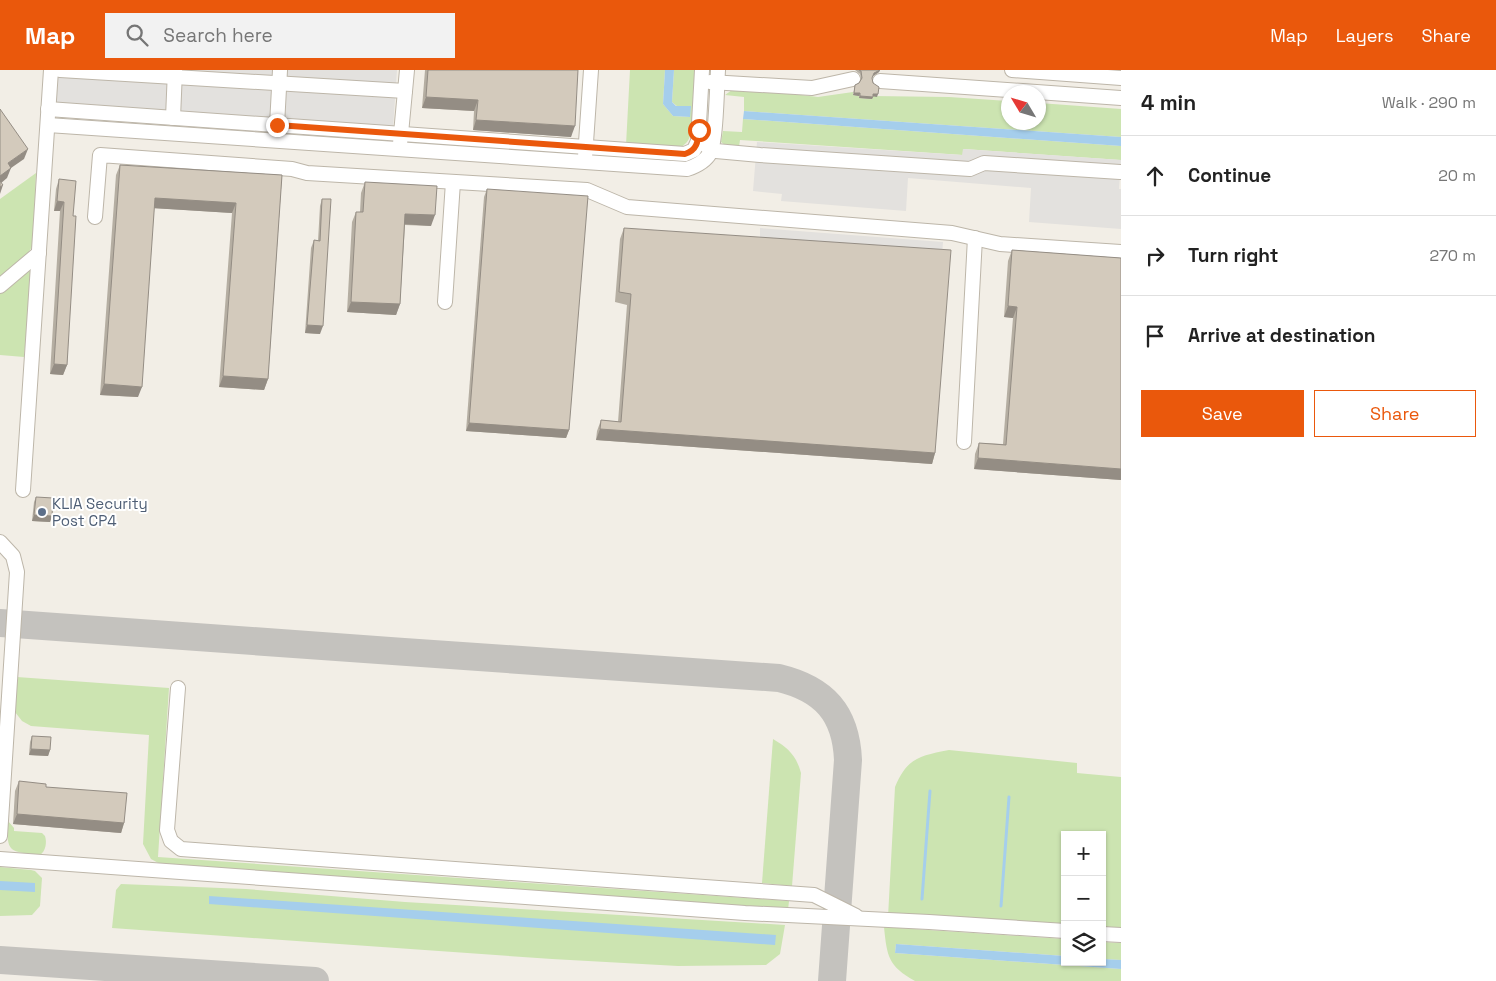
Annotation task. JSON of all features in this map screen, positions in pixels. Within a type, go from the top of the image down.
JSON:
[{"type":"lane","points":[[23,490],[51,70]]},
{"type":"lane","points":[[60,70],[280,77],[405,90]]},
{"type":"lane","points":[[400,150],[407,70]]},
{"type":"lane","points":[[585,162],[591,70]]},
{"type":"lane","points":[[1012,70],[1121,78]]},
{"type":"lane","points":[[173,118],[175,73]]},
{"type":"lane","points":[[48,109],[685,154],[694,150],[698,136],[702,76],[717,82],[812,88],[853,79]]},
{"type":"lane","points":[[277,125],[280,77]]},
{"type":"lane","points":[[880,81],[1121,98]]},
{"type":"lane","points":[[48,125],[687,169],[699,165],[712,149],[717,82]]},
{"type":"lane","points":[[698,136],[712,149],[760,155],[970,169],[984,163],[1120,172]]},
{"type":"lane","points":[[95,217],[100,155],[292,169],[307,173],[587,190],[627,207],[952,233],[1000,244],[1121,252]]},
{"type":"lane","points":[[445,302],[453,182]]},
{"type":"lane","points":[[964,442],[975,238]]},
{"type":"lane","points":[[0,286],[39,253]]},
{"type":"lane","points":[[0,542],[13,556],[17,572],[0,836]]},
{"type":"lane","points":[[178,688],[167,830],[171,841],[181,849],[814,895],[860,918]]},
{"type":"lane","points":[[0,859],[745,913],[1061,931]]},
{"type":"lane","points":[[1106,934],[1121,935]]},
{"type":"green space","points":[[630,70],[665,70],[663,104],[673,116],[690,117],[672,102],[674,70],[695,70],[691,134],[683,146],[679,148],[626,145]]},
{"type":"green space","points":[[739,88],[818,97],[853,92],[853,95],[859,96],[859,98],[872,99],[872,96],[949,97],[1001,101],[1001,129],[744,111],[744,97],[725,95]]},
{"type":"green space","points":[[1046,104],[1121,109],[1121,137],[1020,130],[1046,130]]},
{"type":"green space","points":[[743,119],[1121,146],[1121,160],[964,149],[963,155],[740,140],[739,147],[725,145],[721,142],[723,131],[742,132]]},
{"type":"green space","points":[[36,173],[33,245],[27,255],[0,279],[0,199]]},
{"type":"green space","points":[[33,264],[24,357],[0,355],[0,293]]},
{"type":"green space","points":[[17,677],[169,688],[158,857],[789,901],[788,910],[164,866],[151,859],[143,844],[149,735],[31,726],[22,721],[15,712]]},
{"type":"green space","points":[[773,739],[791,753],[797,761],[801,773],[792,886],[762,883]]},
{"type":"green space","points":[[949,750],[1077,763],[1077,773],[1121,777],[1121,933],[1106,932],[1106,831],[1061,831],[1061,929],[888,917],[895,787],[909,764],[930,754]]},
{"type":"green space","points":[[8,821],[14,828],[14,831],[42,833],[45,836],[45,849],[40,855],[22,853],[12,849],[8,840]]},
{"type":"green space","points":[[0,867],[35,871],[42,878],[40,906],[32,915],[0,916]]},
{"type":"green space","points":[[121,884],[246,889],[405,902],[785,925],[780,954],[766,965],[678,966],[552,959],[112,928],[116,890]]},
{"type":"green space","points":[[884,927],[1061,939],[1061,956],[896,944],[895,953],[1121,969],[1121,981],[915,981],[894,965],[886,946]]},
{"type":"green space","points":[[1106,942],[1121,943],[1121,960],[1106,959]]},
{"type":"shaded area","points":[[56,70],[397,70],[393,128],[53,105]]},
{"type":"shaded area","points":[[757,142],[962,155],[963,149],[1121,160],[1119,189],[1121,189],[1121,229],[1029,222],[1031,188],[908,178],[906,211],[781,201],[782,194],[753,191]]},
{"type":"shaded area","points":[[760,228],[943,242],[942,255],[760,241]]},
{"type":"water","points":[[665,70],[674,70],[672,102],[676,106],[691,106],[690,117],[673,116],[663,104]]},
{"type":"water","points":[[744,111],[1121,137],[1121,146],[743,119]]},
{"type":"water","points":[[0,881],[35,883],[35,892],[0,890]]},
{"type":"water","points":[[209,896],[776,935],[775,945],[209,904]]},
{"type":"water","points":[[896,944],[1061,956],[1061,965],[895,953]]},
{"type":"water","points":[[1106,959],[1121,960],[1121,969],[1079,966],[1106,966]]},
{"type":"building","points":[[428,70],[578,70],[575,126],[476,120],[478,100],[426,97]]},
{"type":"building","points":[[859,70],[880,70],[874,73],[872,78],[873,83],[879,87],[878,94],[873,94],[873,97],[860,96],[860,93],[854,93],[855,85],[862,78],[861,71]]},
{"type":"building","points":[[0,109],[28,149],[8,163],[11,168],[0,176]]},
{"type":"building","points":[[120,165],[282,175],[268,379],[223,376],[236,203],[155,198],[142,387],[104,384]]},
{"type":"building","points":[[59,179],[76,181],[73,216],[76,216],[67,365],[54,364],[64,202],[57,201]]},
{"type":"building","points":[[365,182],[437,186],[435,215],[405,214],[400,304],[351,302],[356,212],[363,212]]},
{"type":"building","points":[[487,189],[588,196],[569,430],[469,423]]},
{"type":"building","points":[[322,199],[331,199],[323,326],[307,325],[314,240],[320,241]]},
{"type":"building","points":[[624,228],[951,250],[935,453],[600,429],[601,420],[621,422],[631,294],[619,292]]},
{"type":"building","points":[[1012,250],[1121,258],[1121,469],[978,458],[979,443],[1006,445],[1017,307],[1008,306]]},
{"type":"building","name":"KLIA Security Post CP4","points":[[36,497],[53,498],[52,516],[34,515]]},
{"type":"building","points":[[32,736],[51,737],[50,750],[31,749]]},
{"type":"building","points":[[19,781],[46,784],[46,787],[127,793],[124,823],[17,814]]},
{"type":"waterway","points":[[922,899],[930,791]]},
{"type":"waterway","points":[[1001,906],[1009,797]]},
{"type":"taxiway","points":[[0,623],[779,678],[795,683],[820,696],[830,706],[843,729],[846,743],[848,760],[832,981]]},
{"type":"taxiway","points":[[0,960],[315,981]]},
{"type":"place","name":"KLIA Security Post CP4","points":[[42,512]]},
{"type":"route","points":[[277,125],[685,154],[694,150],[698,141],[699,130]]}]
